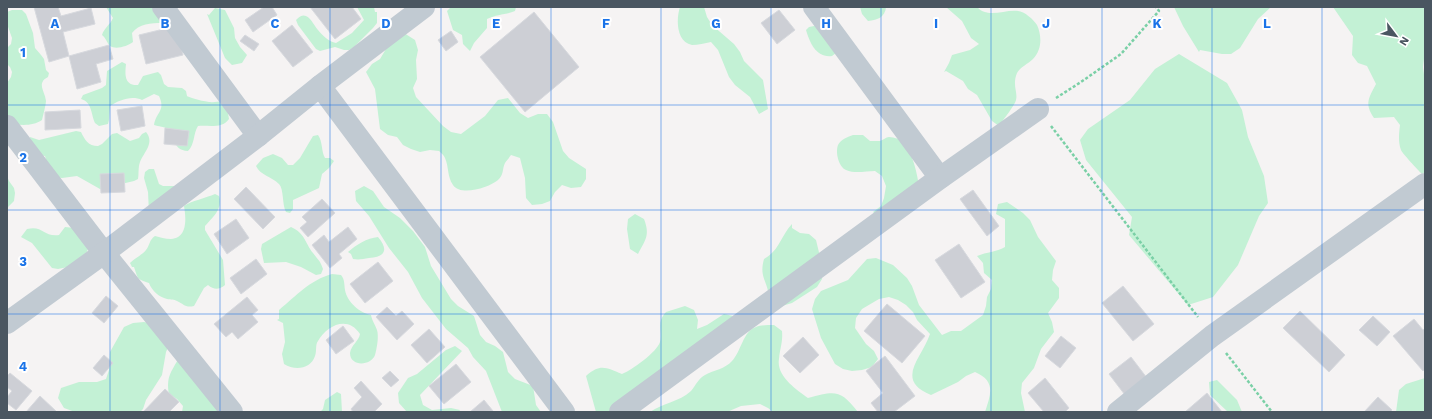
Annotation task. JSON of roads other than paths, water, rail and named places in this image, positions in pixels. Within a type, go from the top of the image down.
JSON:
[{"type":"street","points":[[164,7],[258,136]]},
{"type":"street","points":[[7,323],[104,253],[424,7]]},
{"type":"street","points":[[814,7],[940,178]]},
{"type":"street","points":[[320,86],[564,412]]},
{"type":"street","points":[[620,412],[940,178],[1038,109]]},
{"type":"street","points":[[7,126],[104,253],[232,412]]},
{"type":"street","points":[[1118,412],[1212,336],[1425,184]]}]
